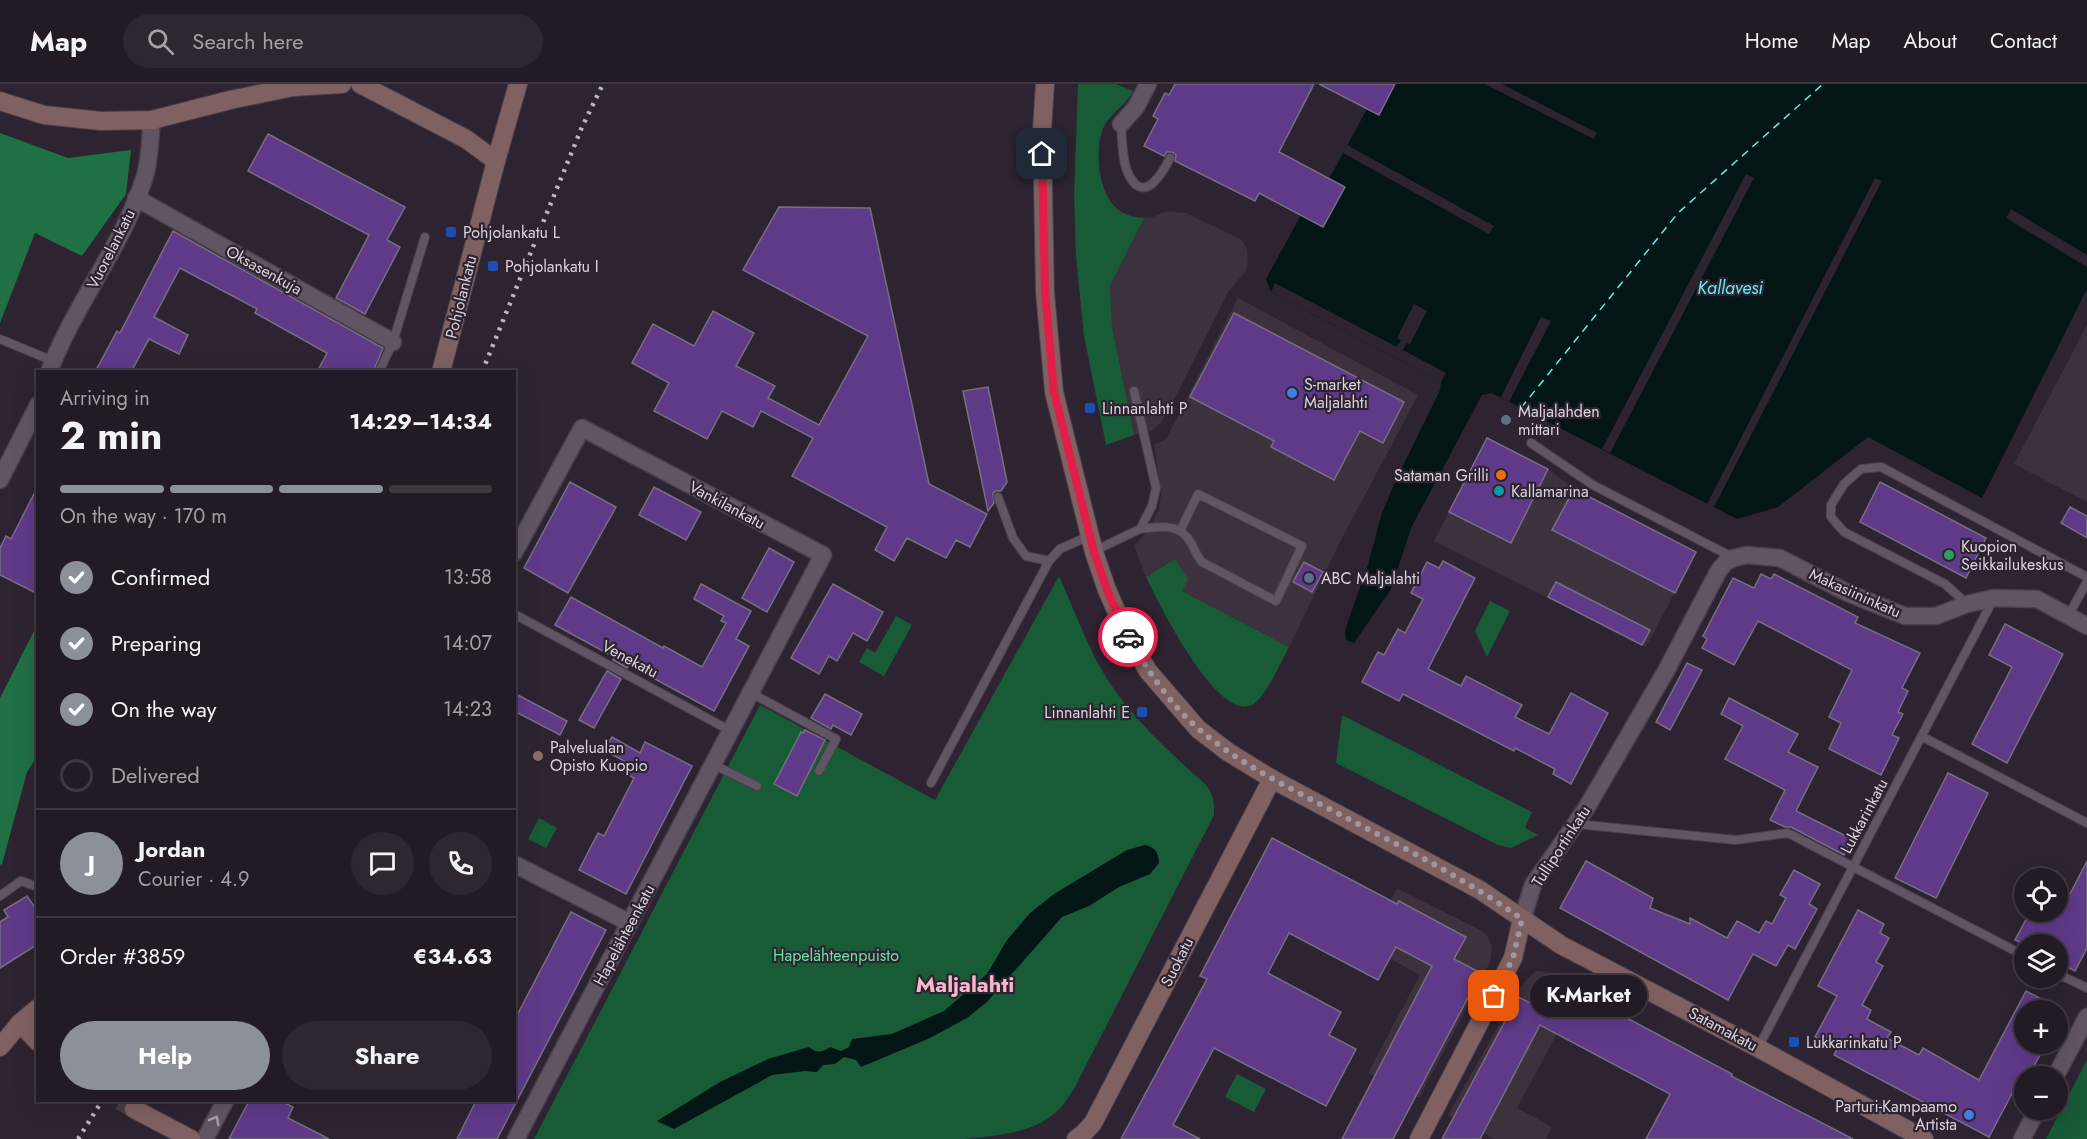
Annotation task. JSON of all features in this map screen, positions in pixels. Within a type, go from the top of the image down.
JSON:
[{"type":"main road","points":[[0,101],[44,115],[101,121],[152,120],[293,87],[342,84]]},
{"type":"main road","points":[[360,84],[466,139],[496,161]]},
{"type":"main road","name":"Pohjolankatu","points":[[442,370],[518,84]]},
{"type":"main road","name":"Satamakatu","points":[[1045,84],[1042,131],[1045,292],[1057,404],[1091,544],[1107,590],[1127,635],[1148,670],[1198,729],[1228,752],[1272,779],[1480,890],[1561,945],[1758,1048],[1924,1139]]},
{"type":"main road","name":"Suokatu","points":[[1076,1139],[1093,1124],[1272,779]]},
{"type":"main road","name":"Tulliportinkatu","points":[[1419,1139],[1513,958],[1522,919]]},
{"type":"main road","points":[[0,1047],[20,1023],[36,1010]]},
{"type":"main road","points":[[0,1030],[20,1023]]},
{"type":"main road","points":[[20,1023],[36,1040]]},
{"type":"main road","points":[[134,1109],[191,1139]]},
{"type":"street","points":[[1121,124],[1136,107],[1148,84]]},
{"type":"street","name":"Vuorelankatu","points":[[51,367],[121,233],[145,177],[152,120]]},
{"type":"street","name":"Oksasenkuja","points":[[136,198],[393,342]]},
{"type":"street","points":[[0,480],[36,409]]},
{"type":"street","name":"Vankilankatu","points":[[516,549],[582,428],[823,555],[732,731]]},
{"type":"street","name":"Makasiininkatu","points":[[1730,560],[1747,555],[1780,558],[1848,593],[1905,616],[1936,616],[1967,604],[1994,598],[2037,599],[2087,626]]},
{"type":"street","name":"Tulliportinkatu","points":[[1522,919],[1533,885],[1576,824],[1660,681],[1719,570],[1730,560]]},
{"type":"street","name":"Hapelähteenkatu","points":[[516,1139],[732,731]]},
{"type":"street","points":[[516,865],[630,923]]},
{"type":"street","points":[[2061,1066],[2087,1017]]},
{"type":"street","points":[[205,1139],[224,1102]]},
{"type":"street","points":[[2022,1139],[2032,1120]]},
{"type":"lane","points":[[1121,124],[1122,146],[1129,176],[1138,185],[1150,186],[1157,182],[1170,159]]},
{"type":"lane","points":[[381,370],[393,342],[425,237]]},
{"type":"lane","points":[[0,339],[51,367]]},
{"type":"lane","points":[[1134,391],[1156,488],[1152,506],[1140,529]]},
{"type":"lane","points":[[1531,443],[1593,485],[1730,560]]},
{"type":"lane","points":[[1967,604],[1945,584],[1844,532],[1831,517],[1830,505],[1844,484],[1861,469],[1881,467],[2087,577]]},
{"type":"lane","points":[[931,783],[1049,561],[1060,549],[1091,544],[1140,529],[1157,527],[1180,531],[1188,537],[1196,555],[1202,562],[1276,601],[1302,546],[1198,494],[1180,531]]},
{"type":"lane","points":[[998,497],[1018,547],[1026,556],[1049,561]]},
{"type":"lane","points":[[2068,616],[2087,582]]},
{"type":"lane","name":"Lukkarinkatu","points":[[1758,1048],[1994,598]]},
{"type":"lane","name":"Venekatu","points":[[516,615],[732,731]]},
{"type":"lane","points":[[751,693],[836,739],[819,771]]},
{"type":"lane","points":[[1923,737],[2087,823]]},
{"type":"lane","points":[[714,765],[757,786]]},
{"type":"lane","points":[[1576,824],[1736,840],[1788,833],[2014,950]]},
{"type":"lane","points":[[0,896],[21,881],[36,886]]},
{"type":"lane","points":[[2068,979],[2087,988]]},
{"type":"shaded area","points":[[1167,211],[1186,213],[1242,240],[1247,249],[1248,260],[1246,271],[1228,292],[1160,424],[1151,431],[1134,435],[1112,326],[1110,286],[1144,218]]},
{"type":"shaded area","points":[[1238,298],[1418,395],[1339,544],[1289,647],[1182,591],[1175,559],[1146,577],[1134,546],[1146,533],[1159,510],[1161,494],[1154,445],[1166,439]]},
{"type":"shaded area","points":[[2087,325],[2087,502],[2014,464]]},
{"type":"shaded area","points":[[1487,438],[1548,469],[1574,489],[1696,552],[1646,647],[1434,541]]},
{"type":"shaded area","points":[[1397,888],[1480,930],[1487,935],[1492,947],[1490,963],[1419,1098],[1368,1073],[1420,975],[1367,946]]},
{"type":"shaded area","points":[[1536,971],[1560,974],[1583,986],[1517,1108],[1552,1127],[1546,1139],[1494,1139],[1448,1115],[1521,986]]},
{"type":"green space","points":[[1078,84],[1116,84],[1133,91],[1109,119],[1102,131],[1099,165],[1104,190],[1117,209],[1132,216],[1144,218],[1110,286],[1112,326],[1134,435],[1106,445],[1084,336],[1076,256],[1074,196]]},
{"type":"green space","points":[[0,133],[68,158],[131,150],[126,194],[82,256],[35,233],[0,323]]},
{"type":"green space","points":[[1175,559],[1188,579],[1182,591],[1289,647],[1263,695],[1252,705],[1238,705],[1222,696],[1206,679],[1190,657],[1163,610],[1146,577]]},
{"type":"green space","name":"Hapelähteenpuisto","points":[[1059,576],[1090,647],[1112,686],[1149,731],[1206,785],[1213,799],[1214,815],[1075,1087],[1061,1108],[1046,1120],[1024,1129],[1001,1135],[966,1139],[534,1139],[760,705],[935,800]]},
{"type":"green space","points":[[1490,601],[1510,611],[1487,657],[1475,631]]},
{"type":"green space","points":[[896,616],[912,625],[884,676],[859,662],[867,648],[875,653]]},
{"type":"green space","points":[[36,627],[36,758],[27,772],[0,865],[0,698]]},
{"type":"green space","points":[[1342,715],[1532,812],[1525,828],[1538,835],[1511,848],[1498,845],[1336,763]]},
{"type":"green space","points":[[539,818],[557,828],[546,848],[528,839]]},
{"type":"green space","points":[[2087,1060],[2087,1139],[2046,1139],[2056,1120],[2068,1120],[2068,1097]]},
{"type":"green space","points":[[1237,1074],[1266,1089],[1254,1112],[1225,1097]]},
{"type":"water","name":"Kallavesi","points":[[1395,84],[2087,84],[2087,289],[1982,498],[1868,437],[1778,507],[1737,519],[1492,393],[1482,395],[1411,528],[1391,589],[1354,643],[1346,640],[1345,630],[1368,565],[1381,516],[1440,390],[1441,382],[1271,292],[1266,279],[1301,215],[1324,227],[1345,187],[1329,179],[1367,109],[1379,115]]},
{"type":"water","points":[[1145,845],[1154,849],[1159,859],[1159,863],[1150,874],[1119,887],[1089,906],[1062,917],[987,1002],[967,1018],[930,1038],[861,1067],[856,1060],[844,1057],[835,1064],[823,1065],[817,1072],[772,1075],[674,1129],[657,1121],[720,1082],[768,1059],[809,1047],[817,1051],[830,1047],[841,1051],[849,1047],[852,1039],[892,1034],[944,1011],[987,974],[1007,940],[1030,913],[1054,894],[1127,850]]},
{"type":"pier","points":[[1485,84],[1502,84],[1597,133],[1594,139]]},
{"type":"pier","points":[[1347,145],[1494,226],[1489,234],[1343,153]]},
{"type":"pier","points":[[1746,174],[1754,178],[1610,453],[1602,449]]},
{"type":"pier","points":[[1875,178],[1882,181],[1714,507],[1707,504]]},
{"type":"pier","points":[[2011,209],[2087,255],[2087,267],[2006,218]]},
{"type":"pier","points":[[1275,283],[1397,347],[1401,340],[1397,338],[1414,304],[1427,311],[1410,344],[1406,343],[1403,350],[1446,373],[1441,382],[1271,292]]},
{"type":"pier","points":[[1541,317],[1551,321],[1509,402],[1501,397]]},
{"type":"building","points":[[1175,84],[1314,84],[1279,152],[1345,187],[1323,227],[1259,193],[1255,201],[1175,161],[1176,155],[1172,152],[1167,152],[1164,156],[1144,146],[1158,119],[1153,116],[1165,93],[1169,95]]},
{"type":"building","points":[[1319,84],[1395,84],[1379,115]]},
{"type":"building","points":[[268,134],[405,207],[387,240],[400,247],[365,314],[336,298],[369,235],[248,171]]},
{"type":"building","points":[[779,207],[870,208],[929,484],[987,514],[970,547],[956,540],[946,558],[907,538],[894,561],[875,550],[887,527],[792,476],[813,438],[761,411],[753,427],[722,411],[707,439],[654,411],[669,383],[632,363],[653,324],[694,346],[713,311],[754,333],[736,366],[775,386],[768,398],[819,425],[868,336],[743,270]]},
{"type":"building","points":[[173,231],[383,348],[374,370],[318,370],[327,353],[255,313],[257,309],[180,268],[154,317],[188,335],[179,354],[149,339],[132,370],[96,370],[117,331],[120,333]]},
{"type":"building","points":[[1234,313],[1404,402],[1383,443],[1360,431],[1334,480],[1271,447],[1274,441],[1190,397]]},
{"type":"building","points":[[988,387],[1007,482],[1001,491],[993,493],[994,503],[988,511],[963,391]]},
{"type":"building","name":"Kallamarina","points":[[1487,438],[1548,469],[1511,543],[1449,512]]},
{"type":"building","points":[[570,482],[616,507],[568,593],[524,568]]},
{"type":"building","points":[[1880,482],[1986,538],[1966,578],[1860,522]]},
{"type":"building","points":[[654,487],[701,512],[686,540],[639,515]]},
{"type":"building","points":[[1574,489],[1696,552],[1675,593],[1552,530]]},
{"type":"building","points":[[36,490],[36,593],[0,575],[0,548],[6,536],[11,539]]},
{"type":"building","points":[[2070,507],[2087,516],[2087,538],[2061,523]]},
{"type":"building","points":[[769,548],[794,562],[767,612],[742,598]]},
{"type":"building","points":[[1443,561],[1475,578],[1428,669],[1461,686],[1466,676],[1522,705],[1515,717],[1549,734],[1571,693],[1608,713],[1571,784],[1553,774],[1555,769],[1515,748],[1514,751],[1403,694],[1399,701],[1362,682],[1378,652],[1384,655],[1398,629],[1405,633],[1423,599],[1411,593],[1427,562],[1439,568]]},
{"type":"building","points":[[1304,562],[1323,572],[1312,592],[1293,582]]},
{"type":"building","points":[[1761,574],[1771,579],[1774,574],[1858,617],[1855,623],[1920,653],[1902,688],[1908,691],[1898,712],[1903,714],[1892,735],[1899,738],[1881,775],[1829,749],[1841,723],[1829,717],[1852,670],[1758,621],[1734,665],[1702,648],[1707,639],[1703,636],[1733,578],[1754,588]]},
{"type":"building","points":[[1556,582],[1650,630],[1642,645],[1548,597]]},
{"type":"building","points":[[701,584],[751,611],[736,639],[749,646],[714,711],[629,665],[627,668],[613,660],[614,657],[555,625],[571,597],[702,667],[726,623],[721,621],[724,616],[694,599]]},
{"type":"building","points":[[833,584],[883,612],[867,641],[853,633],[837,661],[829,656],[819,674],[791,658]]},
{"type":"building","points":[[2005,624],[2063,654],[2007,763],[1972,744],[2012,667],[1989,655]]},
{"type":"building","points":[[1687,663],[1702,670],[1670,730],[1656,722]]},
{"type":"building","points":[[607,671],[621,679],[594,728],[579,720]]},
{"type":"building","points":[[516,694],[567,721],[560,735],[516,712]]},
{"type":"building","points":[[825,694],[862,714],[851,735],[833,725],[831,729],[811,718]]},
{"type":"building","points":[[1729,698],[1798,734],[1788,752],[1818,767],[1796,811],[1852,839],[1844,855],[1791,827],[1785,827],[1770,820],[1785,790],[1725,759],[1743,726],[1721,714]]},
{"type":"building","points":[[805,730],[825,740],[797,796],[774,784],[801,732]]},
{"type":"building","points":[[612,737],[640,753],[645,742],[692,766],[626,894],[579,870],[598,833],[604,836],[634,778],[628,775],[633,766],[604,750]]},
{"type":"building","points":[[1948,773],[1988,793],[1936,898],[1895,878]]},
{"type":"building","points":[[1272,838],[1397,904],[1399,901],[1466,937],[1454,959],[1481,973],[1393,1139],[1342,1139],[1432,966],[1396,947],[1378,980],[1289,933],[1268,973],[1341,1012],[1329,1035],[1356,1049],[1326,1106],[1214,1048],[1173,1125],[1200,1139],[1121,1139],[1207,979],[1200,976]]},
{"type":"building","points":[[1586,861],[1653,898],[1650,908],[1690,924],[1690,918],[1727,938],[1737,921],[1759,933],[1766,921],[1772,924],[1786,898],[1780,895],[1794,870],[1820,884],[1809,904],[1817,909],[1795,949],[1788,945],[1776,966],[1753,954],[1728,1000],[1560,908]]},
{"type":"building","points":[[2087,861],[2087,948],[2075,971],[2068,967],[2068,934],[2018,934],[2025,922],[2068,922],[2068,898]]},
{"type":"building","points":[[27,896],[36,909],[36,945],[0,968],[0,922],[8,917],[4,910]]},
{"type":"building","points":[[1858,910],[1884,924],[1880,933],[1889,938],[1876,962],[1883,966],[1862,1005],[1871,1010],[1867,1019],[1891,1032],[1887,1038],[1919,1055],[1923,1048],[1979,1080],[2014,1014],[2014,1054],[2041,1054],[2034,1066],[2014,1066],[2014,1090],[1989,1137],[1834,1055],[1837,1049],[1815,1037],[1837,996],[1818,986]]},
{"type":"building","points":[[571,912],[606,930],[497,1139],[457,1139],[476,1102],[516,1102],[516,1017]]},
{"type":"building","points":[[1552,978],[1732,1074],[1731,1076],[1853,1139],[1646,1139],[1670,1094],[1540,1025],[1480,1139],[1442,1139],[1518,997],[1537,1006]]},
{"type":"building","points":[[2026,991],[2043,1000],[2021,1000]]},
{"type":"building","points":[[248,1102],[283,1102],[293,1107],[288,1118],[329,1139],[229,1139]]},
{"type":"ferry route","points":[[1521,408],[1678,213],[1823,84]]},
{"type":"tunnel","points":[[122,1102],[134,1109]]},
{"type":"railway","points":[[483,370],[582,127],[603,84]]},
{"type":"railway","points":[[78,1139],[101,1102]]},
{"type":"way so far","points":[[1128,637],[1148,670],[1169,696],[1198,729],[1228,752],[1272,779],[1480,890],[1522,919],[1513,958],[1494,996]]},
{"type":"place","name":"Pohjolankatu L","points":[[451,232]]},
{"type":"place","name":"Pohjolankatu I","points":[[493,266]]},
{"type":"place","name":"S-market Maljalahti","points":[[1292,393]]},
{"type":"place","name":"Linnanlahti P","points":[[1090,408]]},
{"type":"place","name":"Maljalahden mittari","points":[[1506,420]]},
{"type":"place","name":"Sataman Grilli","points":[[1501,475]]},
{"type":"place","name":"Kallamarina","points":[[1499,491]]},
{"type":"place","name":"Kuopion Seikkailukeskus","points":[[1949,555]]},
{"type":"place","name":"ABC Maljalahti","points":[[1309,578]]},
{"type":"place","name":"Linnanlahti E","points":[[1142,712]]},
{"type":"place","name":"Palvelualan Opisto Kuopio","points":[[538,756]]},
{"type":"place","name":"K-Market","points":[[1494,996]]},
{"type":"place","name":"Lukkarinkatu P","points":[[1794,1042]]},
{"type":"place","name":"Parturi-Kampaamo Artista","points":[[1969,1115]]},
{"type":"district","name":"Maljalahti","points":[[965,984]]},
{"type":"route","points":[[1042,154],[1045,292],[1054,392],[1094,552],[1107,590],[1128,637]]}]
